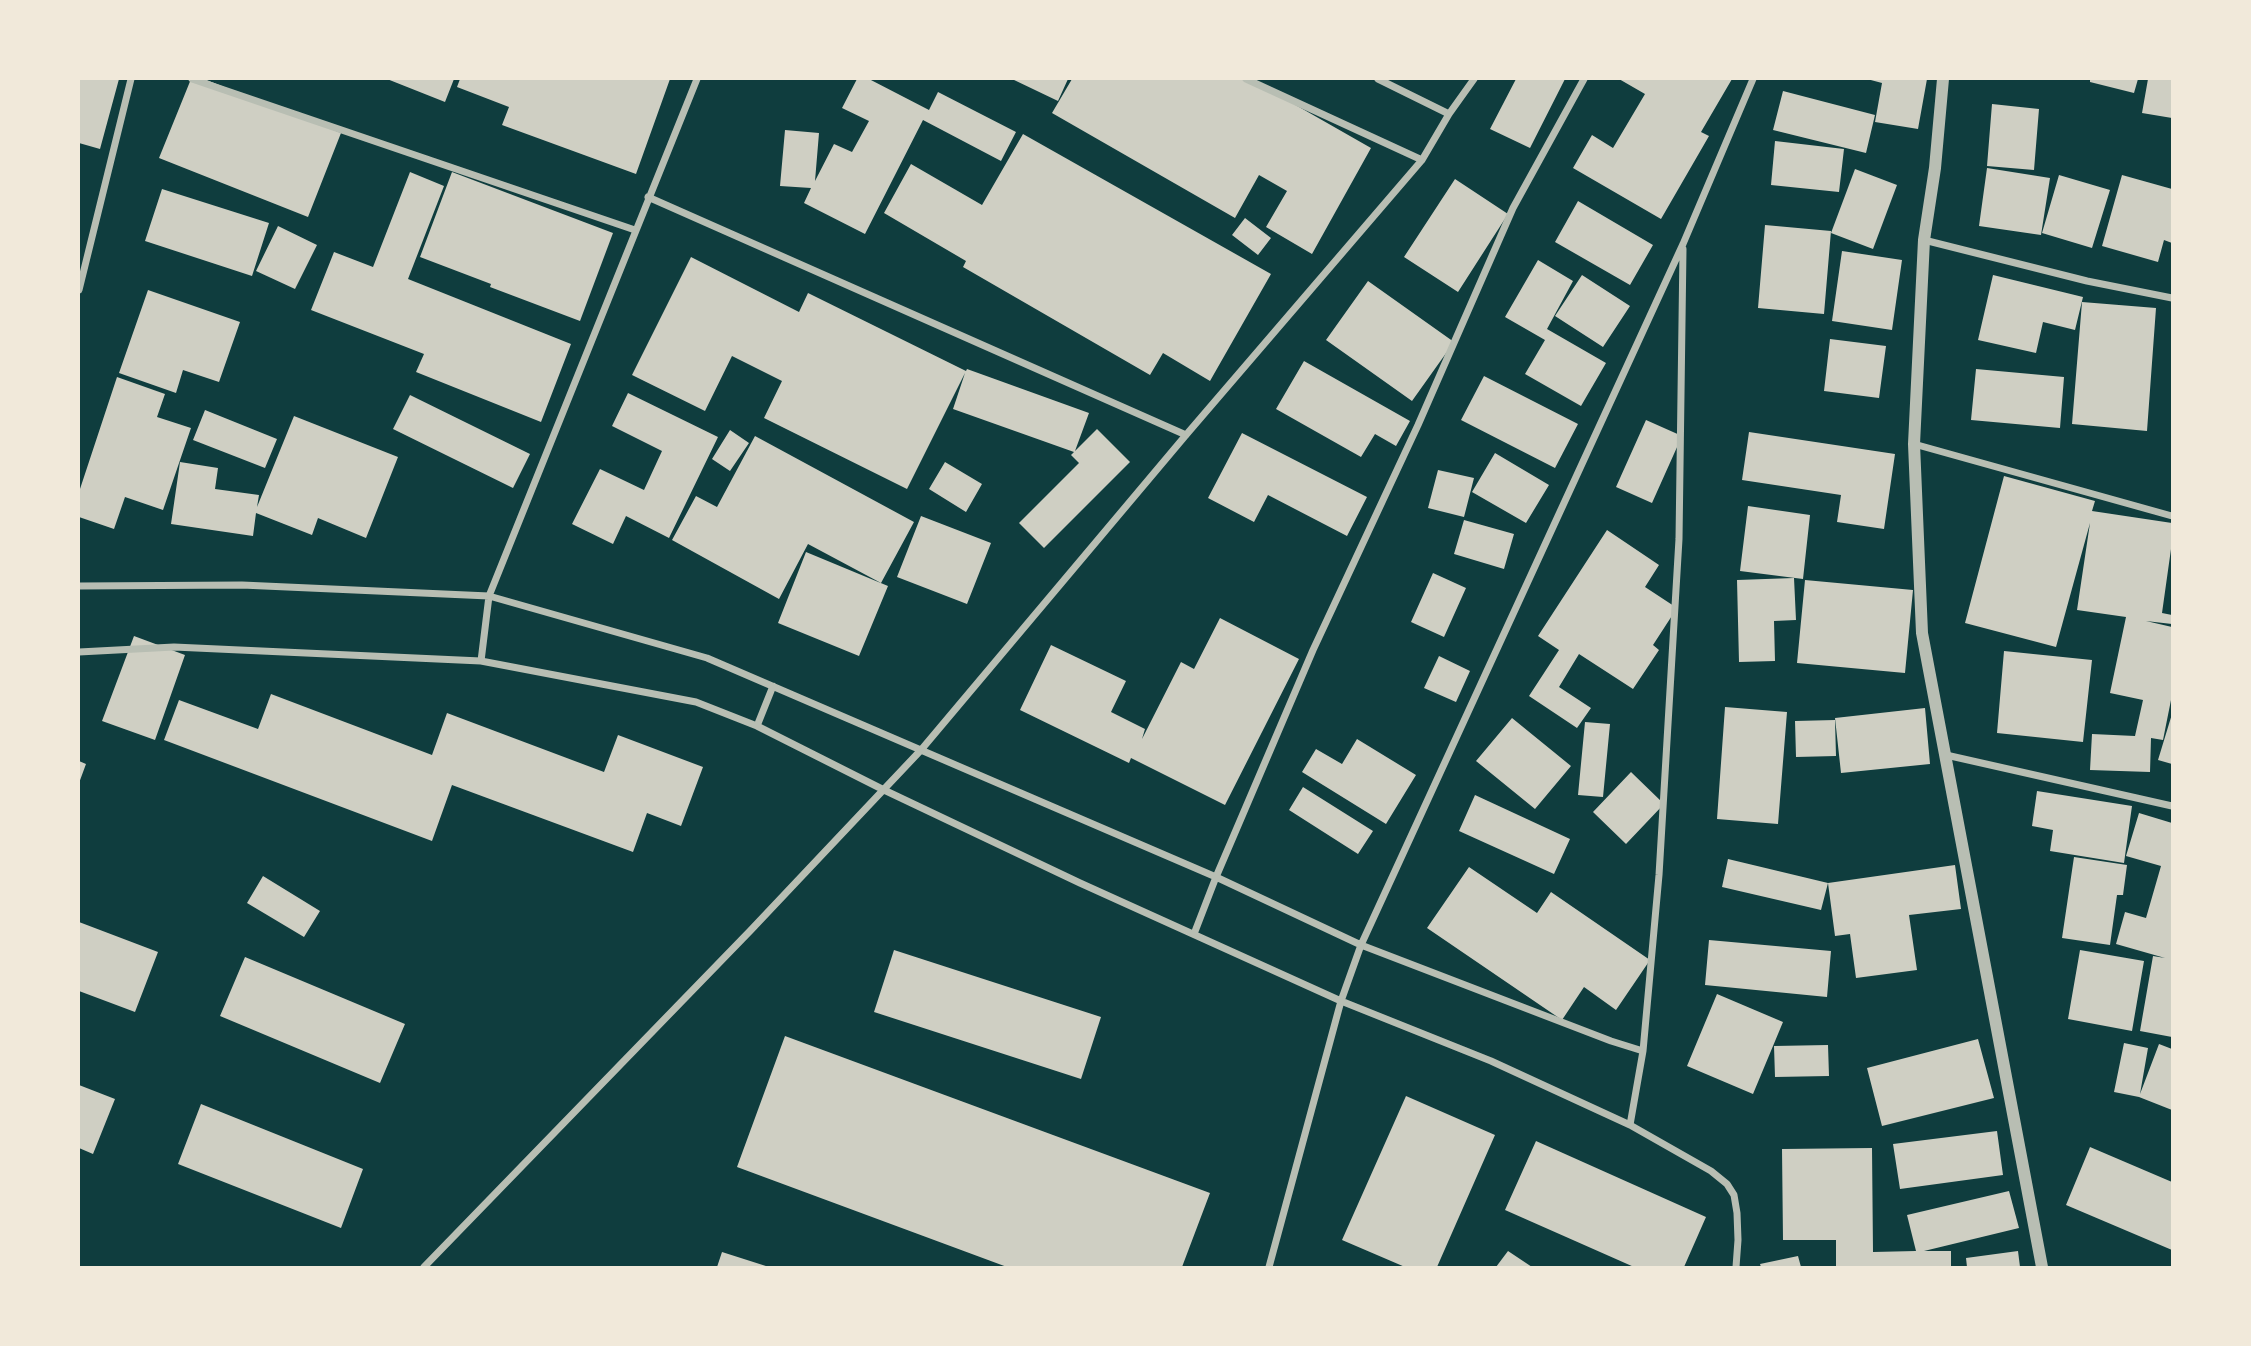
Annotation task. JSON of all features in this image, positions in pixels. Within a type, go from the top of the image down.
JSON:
[{"type":"street","points":[[79,290],[131,79]]},
{"type":"street","points":[[192,79],[635,230]]},
{"type":"street","points":[[481,661],[489,596],[697,79]]},
{"type":"street","points":[[1245,79],[1422,160]]},
{"type":"street","points":[[1378,79],[1449,114]]},
{"type":"street","points":[[424,1267],[922,750],[1186,435],[1422,160],[1449,114],[1474,79]]},
{"type":"street","points":[[1194,934],[1312,650],[1418,425],[1513,208],[1584,79]]},
{"type":"street","points":[[1269,1267],[1340,1001],[1361,945],[1683,244],[1754,79]]},
{"type":"street","points":[[1943,79],[1935,169],[1924,240],[1914,444],[1922,633],[2042,1267]]},
{"type":"street","points":[[648,197],[1186,435]]},
{"type":"street","points":[[1924,240],[2087,281],[2172,298]]},
{"type":"street","points":[[1630,1125],[1643,1051],[1659,874],[1679,538],[1683,244]]},
{"type":"street","points":[[1914,444],[2172,516]]},
{"type":"street","points":[[79,586],[242,585],[489,596],[707,658],[1216,877],[1361,945],[1643,1051]]},
{"type":"street","points":[[79,652],[174,647],[481,661],[696,702],[757,726],[884,790],[1340,1001],[1491,1062],[1630,1125],[1712,1171],[1727,1184],[1734,1195],[1737,1213],[1735,1267]]},
{"type":"street","points":[[757,726],[773,686]]},
{"type":"street","points":[[1946,755],[2172,806]]},
{"type":"building","points":[[79,79],[119,79],[100,149],[79,143]]},
{"type":"building","points":[[191,79],[204,79],[341,133],[308,217],[159,158]]},
{"type":"building","points":[[387,79],[454,79],[445,102]]},
{"type":"building","points":[[460,79],[670,79],[636,174],[502,125],[509,107],[457,87]]},
{"type":"building","points":[[857,79],[869,79],[929,110],[938,92],[1016,132],[1001,161],[923,120],[865,234],[804,203],[811,188],[780,186],[785,130],[819,133],[815,181],[834,144],[852,152],[869,121],[842,108]]},
{"type":"building","points":[[1012,79],[1068,79],[1058,101]]},
{"type":"building","points":[[1072,79],[1250,79],[1371,148],[1312,254],[1266,227],[1287,191],[1259,175],[1235,218],[1052,113]]},
{"type":"building","points":[[1516,79],[1565,79],[1530,148],[1490,129]]},
{"type":"building","points":[[1619,79],[1732,79],[1701,132],[1709,136],[1661,219],[1573,168],[1592,135],[1613,148],[1645,94]]},
{"type":"building","points":[[1867,79],[1927,79],[1918,129],[1875,122],[1882,83]]},
{"type":"building","points":[[2090,79],[2138,79],[2134,93],[2090,82]]},
{"type":"building","points":[[2148,79],[2172,79],[2172,118],[2142,113]]},
{"type":"building","points":[[1783,91],[1875,115],[1866,153],[1773,130]]},
{"type":"building","points":[[1992,104],[2039,109],[2034,170],[1987,166]]},
{"type":"building","points":[[1023,134],[1271,274],[1210,381],[1163,353],[1150,375],[963,267],[966,261],[884,213],[911,164],[982,205]]},
{"type":"building","points":[[1775,141],[1844,149],[1839,192],[1771,185]]},
{"type":"building","points":[[1987,168],[2050,178],[2041,235],[1979,226]]},
{"type":"building","points":[[1855,169],[1897,185],[1873,249],[1831,233]]},
{"type":"building","points":[[410,172],[444,186],[408,279],[571,344],[541,422],[416,372],[424,354],[311,310],[334,252],[373,267]]},
{"type":"building","points":[[452,172],[613,233],[580,321],[420,257]]},
{"type":"building","points":[[2059,175],[2110,190],[2092,248],[2042,233]]},
{"type":"building","points":[[2122,175],[2172,189],[2172,243],[2164,240],[2158,262],[2102,246]]},
{"type":"building","points":[[1455,179],[1508,214],[1458,292],[1404,257]]},
{"type":"building","points":[[162,189],[269,223],[252,276],[145,241]]},
{"type":"building","points":[[1578,201],[1653,245],[1630,285],[1555,242]]},
{"type":"building","points":[[1245,218],[1271,238],[1258,255],[1232,235]]},
{"type":"building","points":[[1765,225],[1831,231],[1824,314],[1758,308]]},
{"type":"building","points":[[278,226],[317,245],[295,289],[256,271]]},
{"type":"building","points":[[1842,251],[1902,260],[1892,330],[1832,321]]},
{"type":"building","points":[[691,257],[799,312],[808,293],[966,371],[967,369],[1089,413],[1075,451],[1097,429],[1130,462],[1044,548],[1019,523],[1079,463],[1071,455],[1074,452],[953,409],[965,373],[907,489],[764,418],[782,381],[732,356],[705,411],[632,375]]},
{"type":"building","points":[[1538,260],[1573,281],[1547,329],[1606,363],[1581,406],[1525,374],[1545,340],[1505,317]]},
{"type":"building","points":[[1582,275],[1630,306],[1603,347],[1555,316]]},
{"type":"building","points":[[1993,275],[2083,297],[2075,330],[2043,322],[2036,353],[1978,340]]},
{"type":"building","points":[[1368,281],[1454,342],[1412,401],[1326,340]]},
{"type":"building","points":[[148,290],[240,322],[219,382],[183,370],[176,393],[119,373]]},
{"type":"building","points":[[2082,302],[2156,308],[2147,431],[2072,424]]},
{"type":"building","points":[[1830,339],[1886,346],[1879,398],[1824,391]]},
{"type":"building","points":[[1304,361],[1410,421],[1396,446],[1375,434],[1361,457],[1276,409]]},
{"type":"building","points":[[1976,369],[2064,377],[2060,428],[1971,420]]},
{"type":"building","points":[[1484,376],[1578,424],[1555,468],[1461,420]]},
{"type":"building","points":[[117,377],[165,394],[157,417],[191,428],[163,510],[125,497],[114,529],[79,517],[79,492]]},
{"type":"building","points":[[628,393],[718,437],[669,538],[626,516],[613,544],[572,524],[600,469],[644,490],[662,451],[612,426]]},
{"type":"building","points":[[410,395],[530,454],[513,488],[393,429]]},
{"type":"building","points":[[205,410],[277,439],[265,468],[193,440]]},
{"type":"building","points":[[294,416],[398,457],[366,538],[318,518],[312,535],[256,513],[253,536],[171,524],[180,462],[218,468],[215,489],[259,495],[257,507]]},
{"type":"building","points":[[1646,420],[1682,436],[1652,503],[1616,487]]},
{"type":"building","points":[[730,430],[749,443],[730,471],[712,459]]},
{"type":"building","points":[[1749,432],[1895,454],[1884,529],[1837,522],[1841,495],[1742,480]]},
{"type":"building","points":[[1242,433],[1367,497],[1347,536],[1268,495],[1254,522],[1208,498]]},
{"type":"building","points":[[755,436],[914,522],[881,583],[808,544],[779,599],[672,540],[696,496],[717,507]]},
{"type":"building","points":[[1495,453],[1549,485],[1526,523],[1472,492]]},
{"type":"building","points":[[945,462],[982,484],[966,512],[929,489]]},
{"type":"building","points":[[1438,470],[1474,478],[1464,517],[1428,508]]},
{"type":"building","points":[[2004,476],[2095,501],[2092,511],[2172,523],[2162,613],[2172,615],[2172,624],[2146,621],[2172,627],[2172,695],[2163,740],[2151,738],[2150,772],[2090,770],[2092,734],[2135,736],[2143,700],[2110,693],[2126,617],[2077,610],[2090,523],[2056,647],[1965,623]]},
{"type":"building","points":[[1748,506],[1810,515],[1803,579],[1740,571]]},
{"type":"building","points":[[921,516],[991,543],[967,604],[897,577]]},
{"type":"building","points":[[1464,520],[1514,534],[1504,569],[1454,554]]},
{"type":"building","points":[[1607,530],[1659,565],[1645,587],[1677,608],[1653,645],[1659,650],[1633,689],[1579,654],[1559,687],[1591,708],[1577,728],[1529,696],[1559,650],[1538,636]]},
{"type":"building","points":[[806,552],[888,586],[859,656],[778,623]]},
{"type":"building","points":[[1433,573],[1466,588],[1444,637],[1411,622]]},
{"type":"building","points":[[1794,578],[1796,620],[1774,621],[1775,661],[1739,662],[1737,580]]},
{"type":"building","points":[[1805,580],[1913,590],[1905,673],[1797,663]]},
{"type":"building","points":[[1220,618],[1299,659],[1225,805],[1131,758],[1129,763],[1020,710],[1051,645],[1126,681],[1111,712],[1145,729],[1142,739],[1181,662],[1194,669]]},
{"type":"building","points":[[134,636],[185,655],[155,740],[102,721]]},
{"type":"building","points":[[2004,651],[2092,660],[2083,742],[1997,733]]},
{"type":"building","points":[[1439,656],[1470,671],[1456,702],[1424,688]]},
{"type":"building","points":[[271,694],[432,755],[447,713],[604,772],[618,735],[703,767],[681,826],[647,813],[633,852],[452,785],[432,841],[164,740],[179,700],[258,729]]},
{"type":"building","points":[[1725,707],[1787,712],[1778,824],[1717,819]]},
{"type":"building","points":[[1925,708],[1930,764],[1841,773],[1835,718]]},
{"type":"building","points":[[2172,714],[2172,764],[2158,760]]},
{"type":"building","points":[[1512,718],[1571,766],[1535,809],[1476,761]]},
{"type":"building","points":[[1835,720],[1836,756],[1796,757],[1795,721]]},
{"type":"building","points":[[1585,722],[1610,724],[1603,797],[1578,795]]},
{"type":"building","points":[[1357,739],[1416,775],[1386,824],[1302,772],[1316,749],[1342,764]]},
{"type":"building","points":[[79,761],[86,764],[79,783]]},
{"type":"building","points":[[1631,772],[1664,804],[1626,844],[1593,812]]},
{"type":"building","points":[[1303,787],[1373,831],[1358,854],[1289,810]]},
{"type":"building","points":[[2037,791],[2132,806],[2124,863],[2050,851],[2053,830],[2032,826]]},
{"type":"building","points":[[1475,795],[1570,839],[1554,874],[1459,831]]},
{"type":"building","points":[[2139,813],[2172,823],[2172,1037],[2140,1031],[2153,956],[2165,958],[2116,944],[2125,912],[2146,918],[2161,866],[2126,856]]},
{"type":"building","points":[[2074,857],[2127,865],[2123,895],[2117,895],[2110,945],[2062,938]]},
{"type":"building","points":[[1728,859],[1828,883],[1821,910],[1722,887]]},
{"type":"building","points":[[1955,865],[1961,909],[1909,915],[1917,970],[1856,978],[1850,934],[1835,936],[1828,883]]},
{"type":"building","points":[[1469,867],[1537,913],[1551,892],[1650,960],[1616,1010],[1584,987],[1562,1020],[1427,928]]},
{"type":"building","points":[[263,876],[320,911],[304,937],[247,903]]},
{"type":"building","points":[[79,922],[158,952],[135,1012],[79,991]]},
{"type":"building","points":[[1709,940],[1831,951],[1827,997],[1705,985]]},
{"type":"building","points":[[894,950],[1101,1017],[1081,1079],[874,1012]]},
{"type":"building","points":[[2080,950],[2144,961],[2132,1031],[2068,1019]]},
{"type":"building","points":[[245,957],[405,1024],[380,1083],[220,1016]]},
{"type":"building","points":[[1717,994],[1783,1022],[1753,1094],[1687,1066]]},
{"type":"building","points":[[785,1036],[1210,1193],[1182,1267],[1007,1267],[737,1167]]},
{"type":"building","points":[[1978,1039],[1994,1098],[1882,1126],[1867,1068]]},
{"type":"building","points":[[2124,1043],[2148,1048],[2140,1094],[2159,1044],[2172,1049],[2172,1110],[2139,1097],[2114,1092]]},
{"type":"building","points":[[1828,1045],[1829,1076],[1775,1077],[1774,1046]]},
{"type":"building","points":[[79,1085],[115,1099],[93,1154],[79,1148]]},
{"type":"building","points":[[1406,1096],[1495,1135],[1437,1267],[1405,1267],[1342,1240]]},
{"type":"building","points":[[201,1104],[363,1169],[341,1228],[178,1164]]},
{"type":"building","points":[[1997,1131],[2003,1175],[1900,1189],[1893,1144]]},
{"type":"building","points":[[1536,1141],[1706,1217],[1684,1267],[1634,1267],[1505,1210]]},
{"type":"building","points":[[2090,1147],[2172,1182],[2172,1250],[2066,1205]]},
{"type":"building","points":[[1872,1148],[1873,1252],[1916,1251],[1907,1215],[2009,1191],[2019,1228],[1924,1251],[1951,1251],[1951,1267],[1836,1267],[1836,1240],[1783,1240],[1782,1149]]},
{"type":"building","points":[[1508,1251],[1532,1267],[1496,1267]]},
{"type":"building","points":[[2018,1251],[2020,1267],[1967,1267],[1966,1258]]},
{"type":"building","points":[[722,1252],[769,1267],[717,1267]]},
{"type":"building","points":[[1798,1256],[1801,1267],[1761,1267],[1760,1264]]}]
